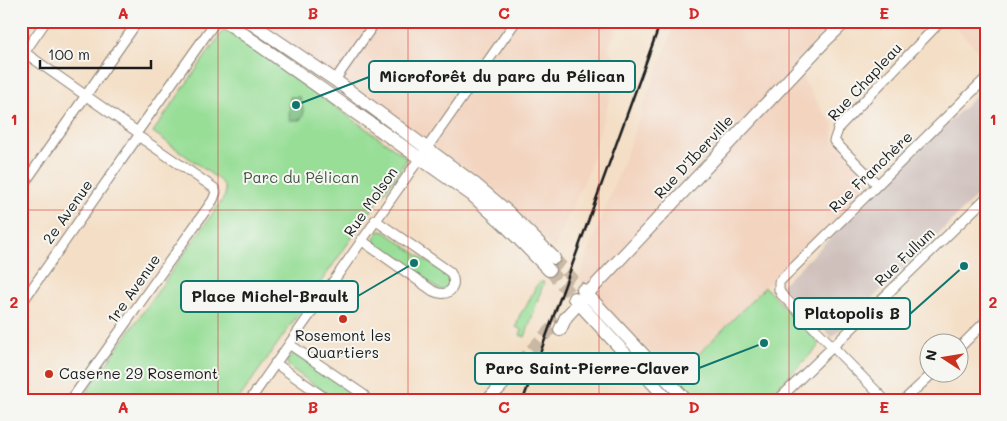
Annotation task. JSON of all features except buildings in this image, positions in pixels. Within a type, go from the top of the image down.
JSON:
[{"type":"main road","points":[[226,21],[423,152],[475,184],[507,211],[551,264]]},
{"type":"main road","points":[[248,21],[335,80],[423,152]]},
{"type":"main road","points":[[826,40],[839,21]]},
{"type":"main road","name":"Rue D'Iberville","points":[[561,322],[581,296],[846,21]]},
{"type":"main road","points":[[581,296],[668,400]]},
{"type":"main road","points":[[581,296],[686,400]]},
{"type":"main road","points":[[488,400],[518,368]]},
{"type":"street","points":[[46,21],[22,53],[138,134]]},
{"type":"street","points":[[21,188],[138,21]]},
{"type":"street","name":"2e Avenue","points":[[21,304],[216,21]]},
{"type":"street","points":[[335,80],[376,21]]},
{"type":"street","name":"Rue Molson","points":[[250,400],[516,21]]},
{"type":"street","name":"Rue Chapleau","points":[[878,185],[834,141],[839,127],[941,21]]},
{"type":"street","name":"Rue Franchère","points":[[833,347],[781,294],[778,286],[782,278],[986,78]]},
{"type":"street","name":"1re Avenue","points":[[71,400],[213,200],[216,192],[212,186],[138,134]]},
{"type":"street","name":"Rue Fullum","points":[[778,400],[986,198]]},
{"type":"street","points":[[361,240],[437,293],[446,294],[452,288],[454,283],[450,272],[375,220]]},
{"type":"street","points":[[970,337],[986,321]]},
{"type":"street","points":[[289,344],[364,395],[367,400]]},
{"type":"street","points":[[833,347],[885,400]]},
{"type":"street","points":[[275,363],[328,400]]},
{"type":"street","points":[[904,400],[921,384]]},
{"type":"shaded area","points":[[248,21],[619,21],[608,50],[620,62],[588,172],[554,249],[477,181]]},
{"type":"shaded area","points":[[676,21],[833,21],[791,67],[802,77],[824,113],[834,123],[833,140],[874,183],[765,287],[675,378],[579,278]]},
{"type":"shaded area","points":[[949,21],[986,21],[986,59]]},
{"type":"shaded area","points":[[986,86],[986,187],[832,338],[781,286]]},
{"type":"green space","name":"Parc du Pélican","points":[[226,30],[405,156],[406,161],[238,400],[81,400],[225,196],[224,187],[218,179],[153,132],[223,31]]},
{"type":"green space","points":[[290,97],[300,97],[304,113],[300,120],[289,120]]},
{"type":"green space","points":[[381,231],[448,276],[450,281],[447,288],[442,290],[437,288],[376,246],[374,238]]},
{"type":"green space","points":[[544,282],[525,337],[520,335],[522,330],[516,327],[520,314],[526,307],[536,286]]},
{"type":"green space","points":[[765,287],[818,342],[818,347],[765,400],[695,400],[675,378]]},
{"type":"green space","points":[[295,353],[363,400],[335,400],[288,366],[287,360]]},
{"type":"tunnel","points":[[554,258],[583,290]]},
{"type":"tunnel","points":[[549,270],[574,298]]},
{"type":"tunnel","points":[[519,363],[559,320]]},
{"type":"railway","points":[[523,400],[661,21]]},
{"type":"place","name":"Microforêt du parc du Pélican","points":[[296,105]]},
{"type":"place","name":"Place Michel-Brault","points":[[414,263]]},
{"type":"place","name":"Platopolis B","points":[[964,266]]},
{"type":"place","name":"Rosemont les Quartiers","points":[[343,319]]},
{"type":"place","name":"Parc Saint-Pierre-Claver","points":[[764,343]]},
{"type":"place","name":"Caserne 29 Rosemont","points":[[49,374]]}]
